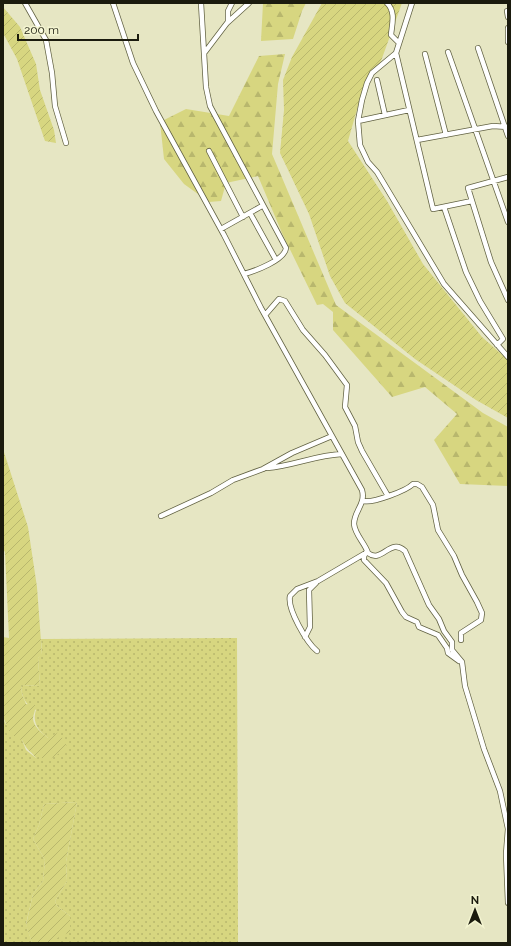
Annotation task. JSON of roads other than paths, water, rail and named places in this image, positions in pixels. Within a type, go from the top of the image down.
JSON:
[{"type":"street","points":[[25,3],[46,40],[52,73],[54,106],[66,143]]},
{"type":"street","points":[[113,3],[137,73],[156,111],[362,490],[364,501],[356,517],[354,525],[366,553],[364,560],[386,583],[406,617],[417,622],[420,627],[438,635],[447,648],[448,653],[462,662]]},
{"type":"street","points":[[201,3],[206,87],[210,106],[262,206],[286,248],[285,253],[276,260],[244,274]]},
{"type":"street","points":[[228,22],[228,11],[232,3]]},
{"type":"street","points":[[205,52],[228,22],[249,3]]},
{"type":"street","points":[[387,3],[390,7],[393,19],[391,34],[398,42]]},
{"type":"street","points":[[412,3],[398,42],[396,52],[433,209],[472,201]]},
{"type":"street","points":[[507,11],[508,17]]},
{"type":"street","points":[[508,28],[508,42]]},
{"type":"street","points":[[478,48],[507,128],[508,136]]},
{"type":"street","points":[[396,52],[374,70],[369,77],[358,121],[360,145],[368,162],[377,172],[444,284],[508,357]]},
{"type":"street","points":[[448,52],[508,222]]},
{"type":"street","points":[[425,54],[446,135]]},
{"type":"street","points":[[377,80],[386,116]]},
{"type":"street","points":[[358,121],[409,110]]},
{"type":"street","points":[[417,140],[493,126],[507,128]]},
{"type":"street","points":[[209,151],[243,216]]},
{"type":"street","points":[[508,177],[468,187],[490,262],[508,300]]},
{"type":"street","points":[[221,229],[262,206]]},
{"type":"street","points":[[444,207],[466,272],[480,300],[504,339],[497,345]]},
{"type":"street","points":[[250,213],[276,260]]},
{"type":"street","points":[[266,314],[279,299],[285,301],[303,330],[320,348],[343,379],[347,385],[345,407],[355,426],[358,442],[388,496]]},
{"type":"street","points":[[161,516],[210,493],[233,480],[264,469],[292,453],[332,436]]},
{"type":"street","points":[[264,469],[287,467],[324,455],[342,454]]},
{"type":"street","points":[[364,501],[373,502],[413,484],[418,484],[422,487],[435,511],[434,520],[438,530],[454,556],[459,570],[482,615],[482,620],[461,633],[461,640]]},
{"type":"street","points":[[366,553],[376,556],[392,546],[399,547],[405,551],[429,605],[452,642],[452,650],[462,662],[465,686],[484,749],[500,791],[508,829],[506,854],[508,903]]},
{"type":"street","points":[[317,651],[308,644],[290,604],[289,598],[297,589],[318,581],[366,553]]},
{"type":"street","points":[[305,637],[310,627],[309,590],[318,581]]}]
